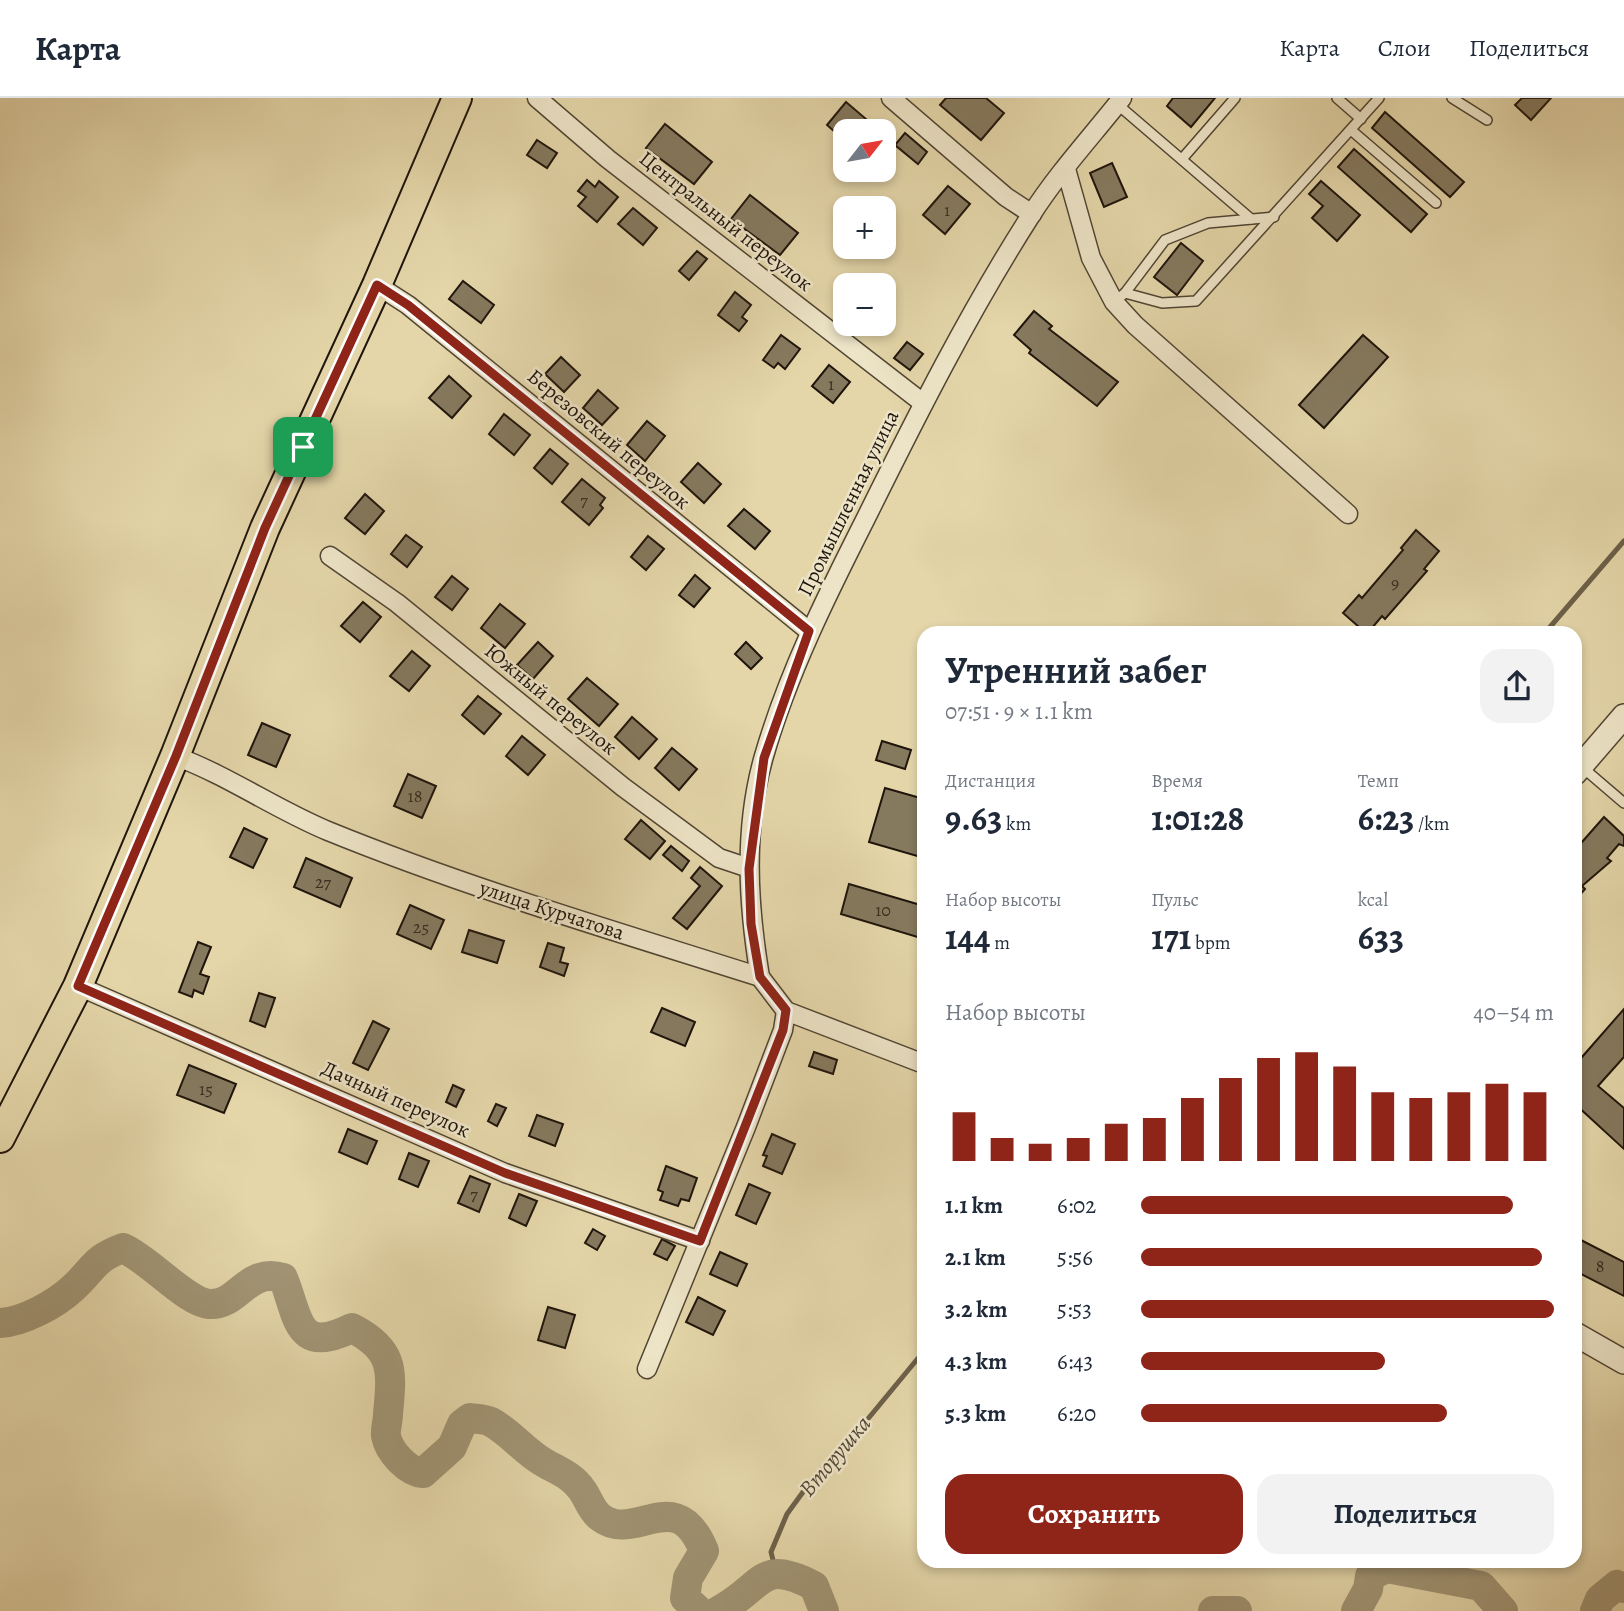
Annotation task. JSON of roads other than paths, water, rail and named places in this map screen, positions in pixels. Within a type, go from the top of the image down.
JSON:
[{"type":"main road","points":[[0,1138],[78,986],[176,756],[265,528],[377,285],[457,98]]},
{"type":"street","name":"Центральный переулок","points":[[537,98],[608,159],[923,403]]},
{"type":"street","points":[[891,98],[1006,197],[1031,214]]},
{"type":"street","name":"Промышленная улица","points":[[760,977],[751,924],[749,869],[764,758],[809,631],[923,403],[1031,214],[1120,101]]},
{"type":"street","points":[[1066,169],[1091,258],[1119,297],[1135,326],[1348,514]]},
{"type":"street","name":"Березовский переулок","points":[[377,285],[419,313],[809,631]]},
{"type":"street","name":"Южный переулок","points":[[330,556],[397,603],[623,787],[719,858],[749,869]]},
{"type":"street","points":[[1582,764],[1624,716]]},
{"type":"street","name":"улица Курчатова","points":[[176,756],[205,767],[326,830],[497,892],[760,977]]},
{"type":"street","points":[[760,977],[786,1010],[917,1061]]},
{"type":"street","name":"Дачный переулок","points":[[78,986],[505,1173],[700,1241]]},
{"type":"street","points":[[647,1369],[783,1030],[786,1010]]},
{"type":"street","points":[[1582,1338],[1624,1362]]},
{"type":"lane","points":[[1182,159],[1235,98]]},
{"type":"lane","points":[[1337,98],[1361,118]]},
{"type":"lane","points":[[1119,297],[1162,303],[1196,300],[1379,98]]},
{"type":"lane","points":[[1452,98],[1487,120]]},
{"type":"lane","points":[[1120,101],[1251,219]]},
{"type":"lane","points":[[1351,130],[1436,203]]},
{"type":"lane","points":[[1119,297],[1165,240],[1208,223],[1274,217]]},
{"type":"lane","points":[[1582,772],[1624,803]]},
{"type":"waterway","name":"Вторушка","points":[[1551,626],[1624,541]]},
{"type":"waterway","name":"Вторушка","points":[[0,1323],[29,1316],[58,1300],[100,1260],[123,1248],[179,1289],[200,1302],[209,1304],[228,1299],[260,1278],[283,1278],[297,1318],[309,1335],[333,1335],[352,1328],[366,1336],[383,1354],[390,1374],[386,1436],[391,1448],[405,1465],[423,1473],[452,1447],[462,1424],[470,1418],[491,1422],[536,1458],[574,1480],[594,1511],[613,1524],[668,1517],[681,1520],[693,1531],[704,1551],[688,1578],[685,1598],[699,1611]]},
{"type":"waterway","name":"Вторушка","points":[[776,1572],[771,1552],[787,1514],[811,1481],[848,1443],[917,1359]]},
{"type":"waterway","name":"Вторушка","points":[[1356,1611],[1368,1589],[1370,1576],[1387,1568],[1481,1586],[1503,1611]]},
{"type":"waterway","name":"Вторушка","points":[[718,1611],[763,1579],[782,1574],[814,1586],[824,1611]]},
{"type":"waterway","name":"Вторушка","points":[[1595,1611],[1600,1599],[1617,1585],[1624,1588]]},
{"type":"waterway","name":"Вторушка","points":[[1213,1611],[1237,1611]]}]
